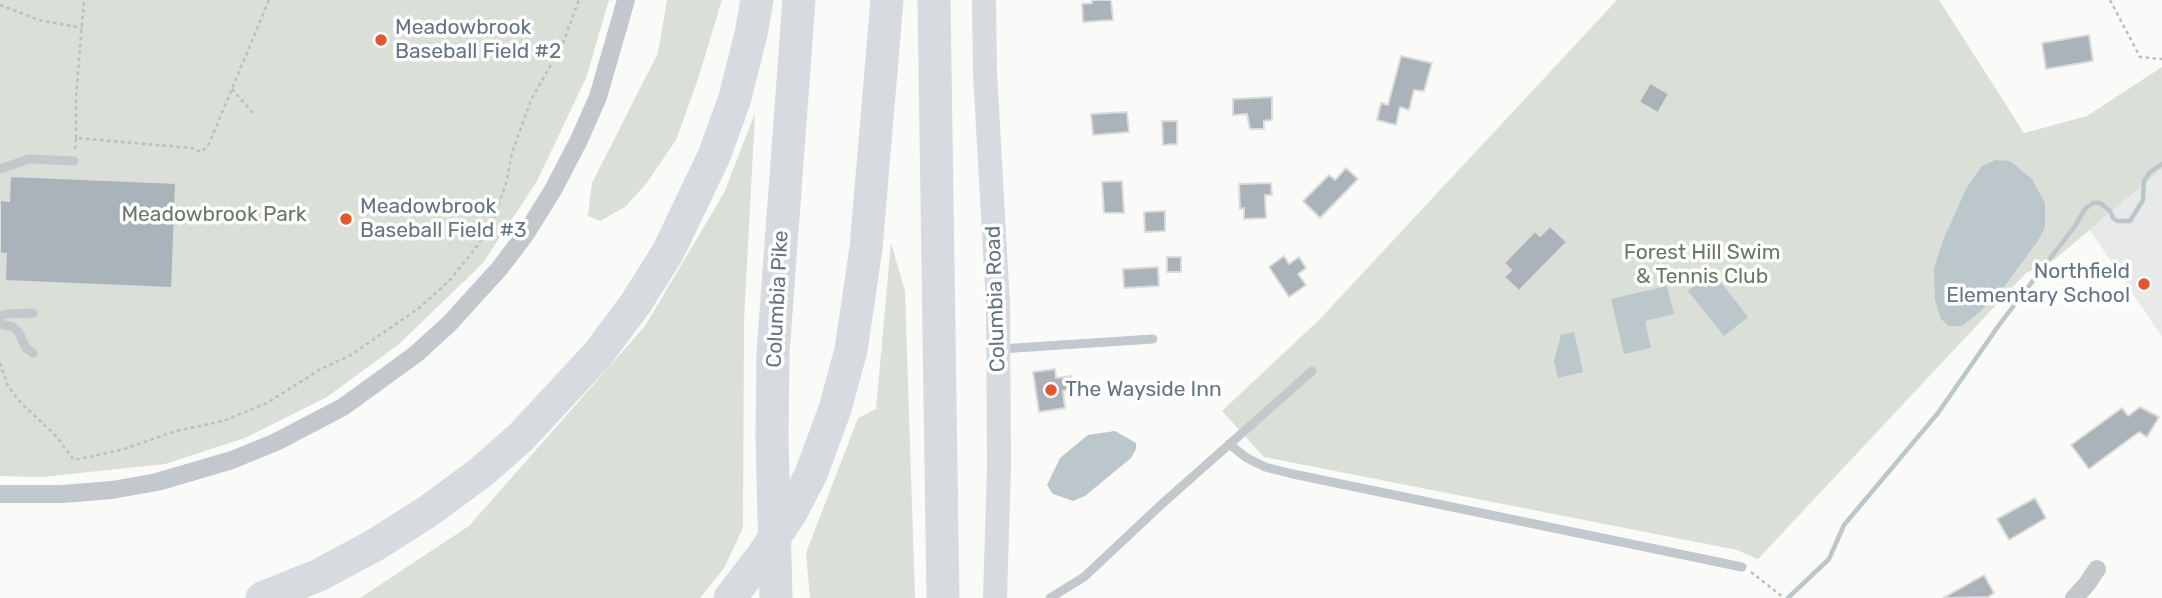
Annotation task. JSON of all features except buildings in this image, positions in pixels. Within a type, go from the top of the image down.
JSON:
[{"type":"highway","points":[[262,598],[319,575],[375,545],[427,512],[480,473],[521,438],[598,354],[636,303],[668,252],[715,156],[734,101],[757,0]]},
{"type":"highway","name":"Columbia Pike","points":[[776,598],[772,436],[774,353],[799,0]]},
{"type":"highway","points":[[730,598],[792,511],[811,474],[835,409],[851,350],[865,260],[887,0]]},
{"type":"highway","points":[[934,0],[943,598]]},
{"type":"street","points":[[0,494],[62,494],[112,489],[157,482],[232,460],[276,442],[343,407],[416,354],[449,324],[499,269],[554,190],[598,97],[626,0]]},
{"type":"street","name":"Columbia Road","points":[[984,0],[985,73],[998,305],[999,466],[995,598]]},
{"type":"street","points":[[2074,598],[2097,569]]},
{"type":"lane","points":[[0,169],[29,159],[74,161]]},
{"type":"lane","points":[[0,317],[6,314],[33,313]]},
{"type":"lane","points":[[0,324],[13,327],[33,354]]},
{"type":"lane","points":[[998,349],[1153,339]]},
{"type":"lane","points":[[1050,598],[1083,577],[1312,371]]},
{"type":"lane","points":[[1230,444],[1247,458],[1265,467],[1293,474],[1742,567]]},
{"type":"path","points":[[75,149],[76,97],[84,0]]},
{"type":"path","points":[[76,138],[192,148],[201,152],[208,146],[269,0]]},
{"type":"path","points":[[0,363],[8,386],[21,403],[55,435],[74,460],[121,450],[176,431],[223,421],[284,394],[319,370],[351,355],[419,308],[449,281],[475,250],[494,218],[531,100],[563,44],[579,0]]},
{"type":"path","points":[[2110,0],[2140,57],[2162,59]]},
{"type":"path","points":[[0,5],[39,20],[82,28]]},
{"type":"path","points":[[232,89],[253,113]]},
{"type":"path","points":[[1742,567],[1784,598]]},
{"type":"shaded area","points":[[1995,160],[2010,161],[2032,179],[2045,203],[2045,227],[2007,283],[1981,311],[1962,326],[1949,326],[1941,319],[1935,300],[1934,268],[1967,187],[1981,167]]},
{"type":"shaded area","name":"Northfield Elementary School","points":[[2162,169],[2162,337],[2090,230]]},
{"type":"shaded area","points":[[1713,272],[1748,317],[1724,336],[1688,291]]},
{"type":"shaded area","points":[[1667,286],[1674,314],[1645,321],[1651,348],[1624,354],[1611,299]]},
{"type":"shaded area","points":[[1574,332],[1583,372],[1558,378],[1554,361],[1561,335]]},
{"type":"shaded area","points":[[1115,431],[1136,443],[1131,458],[1085,496],[1073,501],[1053,494],[1047,485],[1060,458],[1088,435]]},
{"type":"green space","name":"Meadowbrook Park","points":[[0,0],[609,0],[586,78],[537,181],[483,263],[399,344],[327,397],[245,438],[165,464],[42,477],[0,476]]},
{"type":"green space","points":[[667,0],[722,0],[676,140],[646,184],[625,207],[600,221],[588,216],[592,183],[658,53]]},
{"type":"green space","name":"Forest Hill Swim & Tennis Club","points":[[1617,0],[1939,0],[2024,133],[2087,116],[2162,67],[2162,169],[2055,259],[2026,273],[1758,559],[1737,550],[1264,457],[1222,411],[1319,320]]},
{"type":"green space","points":[[755,113],[744,320],[743,528],[724,568],[700,598],[360,598],[469,526],[645,326],[724,193]]},
{"type":"green space","points":[[891,243],[905,291],[915,598],[810,598],[806,553],[858,418],[876,409]]},
{"type":"waterway","points":[[1788,598],[1829,559],[1844,525],[1938,413],[2085,209],[2093,203],[2100,203],[2117,221],[2130,221],[2143,200],[2144,181],[2150,172],[2162,164]]},
{"type":"place","name":"Meadowbrook Baseball Field #2","points":[[381,40]]},
{"type":"place","name":"Meadowbrook Baseball Field #3","points":[[346,219]]},
{"type":"place","name":"Northfield Elementary School","points":[[2144,284]]},
{"type":"place","name":"The Wayside Inn","points":[[1051,390]]}]
